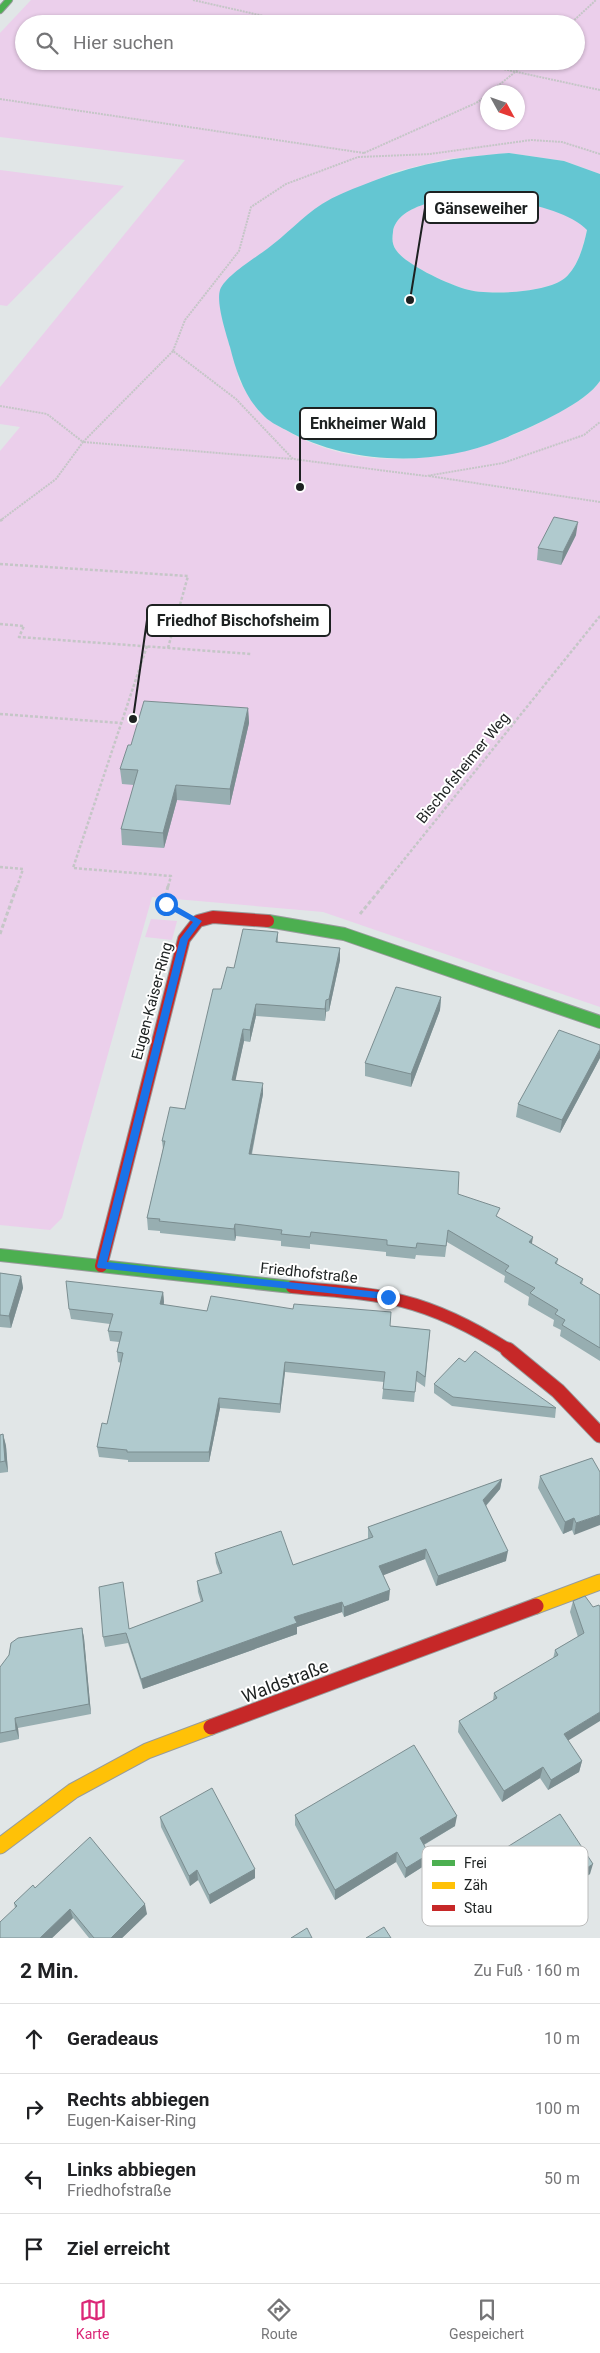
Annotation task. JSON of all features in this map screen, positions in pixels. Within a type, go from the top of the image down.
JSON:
[{"type":"street","points":[[0,10],[9,0]]},
{"type":"street","points":[[198,921],[214,917],[232,917],[290,923],[344,934],[600,1022]]},
{"type":"street","name":"Eugen-Kaiser-Ring","points":[[101,1266],[184,939],[198,921]]},
{"type":"street","name":"Friedhofstraße","points":[[0,1255],[370,1294],[420,1306],[462,1323],[516,1354],[569,1399],[600,1434]]},
{"type":"street","name":"Waldstraße","points":[[0,1846],[73,1790],[147,1751],[600,1582]]},
{"type":"path","points":[[193,0],[259,15]]},
{"type":"path","points":[[580,15],[596,0]]},
{"type":"path","points":[[504,70],[600,90]]},
{"type":"path","points":[[500,85],[520,70]]},
{"type":"path","points":[[0,99],[364,153]]},
{"type":"path","points":[[0,521],[56,479],[83,442],[173,352],[185,320],[239,251],[250,206],[286,184],[358,157],[480,100]]},
{"type":"path","points":[[358,157],[430,154],[532,140],[562,142],[600,154]]},
{"type":"path","points":[[173,352],[236,399],[292,459]]},
{"type":"path","points":[[0,406],[48,414],[83,442],[292,459],[426,476],[600,502]]},
{"type":"path","points":[[426,476],[503,464],[584,435],[600,422]]},
{"type":"path","points":[[0,564],[188,576],[168,648]]},
{"type":"path","name":"Bischofsheimer Weg","points":[[344,934],[600,616]]},
{"type":"path","points":[[0,624],[24,626],[19,638],[251,654]]},
{"type":"path","points":[[147,646],[73,868],[171,876],[165,898],[166,904],[198,921]]},
{"type":"path","points":[[0,714],[121,723]]},
{"type":"path","points":[[0,867],[23,869],[0,934]]},
{"type":"shaded area","points":[[31,0],[600,0],[600,174],[564,161],[509,153],[446,159],[394,172],[322,204],[274,244],[238,378],[261,413],[289,432],[319,446],[350,454],[382,458],[415,458],[448,454],[481,446],[541,422],[588,394],[600,381],[600,1007],[323,912],[152,897],[62,1218],[50,1230],[0,1225],[0,451],[20,427],[0,424],[0,387],[185,160],[0,137],[0,33],[15,17],[15,70],[585,70],[585,15],[17,15]]},
{"type":"shaded area","points":[[0,170],[124,186],[7,306],[0,305]]},
{"type":"shaded area","points":[[475,196],[518,201],[550,209],[577,221],[587,229],[580,255],[574,268],[565,278],[545,287],[502,293],[475,291],[458,287],[428,273],[409,262],[396,250],[393,232],[397,222],[404,214],[427,203]]},
{"type":"shaded area","points":[[151,919],[177,921],[172,940],[145,937]]},
{"type":"water","points":[[509,153],[564,161],[600,174],[600,381],[581,399],[539,423],[475,449],[448,455],[420,458],[364,456],[310,442],[267,419],[250,399],[242,383],[224,326],[219,296],[220,290],[228,279],[322,204],[337,196],[382,178],[418,167],[452,159]],"holes":[[[475,196],[550,210],[578,222],[587,230],[580,256],[570,273],[556,283],[531,290],[502,293],[475,291],[458,287],[428,273],[401,256],[395,248],[392,237],[393,232],[397,222],[404,214],[427,203],[440,200]]]},
{"type":"building","points":[[554,517],[578,522],[563,552],[538,548]]},
{"type":"building","points":[[144,701],[248,708],[230,789],[176,785],[163,833],[121,829],[138,770],[120,769],[128,745],[131,745]]},
{"type":"building","points":[[243,929],[278,932],[276,942],[340,948],[325,1009],[256,1004],[250,1030],[243,1029],[232,1080],[263,1083],[249,1154],[459,1172],[458,1194],[500,1208],[496,1216],[533,1237],[529,1242],[558,1259],[555,1263],[583,1279],[580,1283],[600,1295],[600,1348],[562,1325],[565,1320],[555,1314],[558,1310],[530,1293],[535,1288],[505,1271],[509,1266],[448,1230],[446,1246],[417,1243],[416,1248],[387,1245],[387,1240],[311,1232],[310,1237],[281,1234],[282,1230],[235,1224],[234,1229],[147,1218],[165,1141],[162,1141],[170,1107],[185,1109],[213,989],[221,989],[227,967],[234,968]]},
{"type":"building","points":[[396,987],[441,997],[411,1074],[365,1063]]},
{"type":"building","points":[[559,1030],[600,1045],[600,1049],[562,1120],[518,1104]]},
{"type":"building","points":[[0,1273],[21,1276],[9,1316],[0,1315]]},
{"type":"building","points":[[66,1281],[163,1292],[160,1304],[207,1311],[211,1296],[293,1309],[294,1304],[391,1312],[390,1326],[430,1330],[425,1377],[417,1371],[415,1392],[383,1389],[385,1372],[285,1362],[280,1404],[219,1398],[209,1452],[127,1452],[127,1450],[97,1447],[102,1423],[107,1424],[123,1353],[117,1352],[122,1332],[108,1331],[113,1314],[69,1309]]},
{"type":"building","points":[[475,1351],[556,1408],[453,1397],[434,1384],[459,1358],[465,1362]]},
{"type":"building","points":[[3,1434],[5,1461],[0,1462],[0,1435]]},
{"type":"building","points":[[592,1458],[600,1472],[600,1515],[576,1523],[574,1518],[565,1522],[540,1476]]},
{"type":"building","points":[[502,1479],[483,1500],[508,1551],[438,1576],[426,1549],[379,1566],[390,1590],[344,1607],[342,1602],[294,1617],[297,1623],[141,1679],[126,1633],[103,1637],[99,1587],[123,1582],[129,1629],[203,1601],[197,1581],[222,1573],[215,1553],[281,1531],[293,1565],[373,1537],[368,1527]]},
{"type":"building","points":[[585,1596],[593,1607],[599,1605],[600,1607],[600,1712],[564,1734],[582,1761],[551,1780],[543,1767],[504,1791],[459,1721],[497,1698],[494,1693],[558,1655],[555,1650],[584,1633],[573,1601]]},
{"type":"building","points":[[82,1628],[89,1704],[15,1718],[16,1730],[0,1733],[0,1667],[9,1655],[11,1643],[18,1638]]},
{"type":"building","points":[[414,1745],[457,1816],[420,1838],[424,1846],[422,1846],[422,1858],[406,1868],[397,1852],[335,1890],[295,1815]]},
{"type":"building","points":[[212,1788],[255,1869],[209,1895],[197,1870],[189,1876],[160,1817]]},
{"type":"building","points":[[560,1814],[581,1846],[509,1846]]},
{"type":"building","points":[[90,1837],[145,1904],[111,1938],[94,1938],[70,1909],[40,1938],[0,1938],[0,1922],[17,1906],[14,1903],[33,1885],[35,1888]]},
{"type":"building","points":[[588,1856],[593,1864],[588,1867]]},
{"type":"building","points":[[384,1927],[391,1938],[366,1938]]},
{"type":"building","points":[[307,1928],[312,1938],[291,1938]]},
{"type":"traffic: fast","points":[[0,10],[9,0]]},
{"type":"traffic: fast","points":[[268,921],[344,934],[600,1022]]},
{"type":"traffic: fast","points":[[0,1255],[292,1287]]},
{"type":"traffic: slow","points":[[536,1606],[600,1582]]},
{"type":"traffic: slow","points":[[0,1846],[73,1791],[147,1751],[211,1727]]},
{"type":"traffic: jam","points":[[101,1266],[184,939],[198,921],[213,917],[268,921]]},
{"type":"traffic: jam","points":[[292,1287],[388,1298],[431,1310],[459,1321],[512,1352],[536,1371],[600,1435]]},
{"type":"traffic: jam","points":[[211,1727],[536,1606]]},
{"type":"place","name":"Gänseweiher","points":[[410,300]]},
{"type":"place","name":"Enkheimer Wald","points":[[300,487]]},
{"type":"place","name":"Friedhof Bischofsheim","points":[[133,719]]},
{"type":"route","points":[[166,904],[198,921],[184,939],[101,1266],[388,1297]]}]
